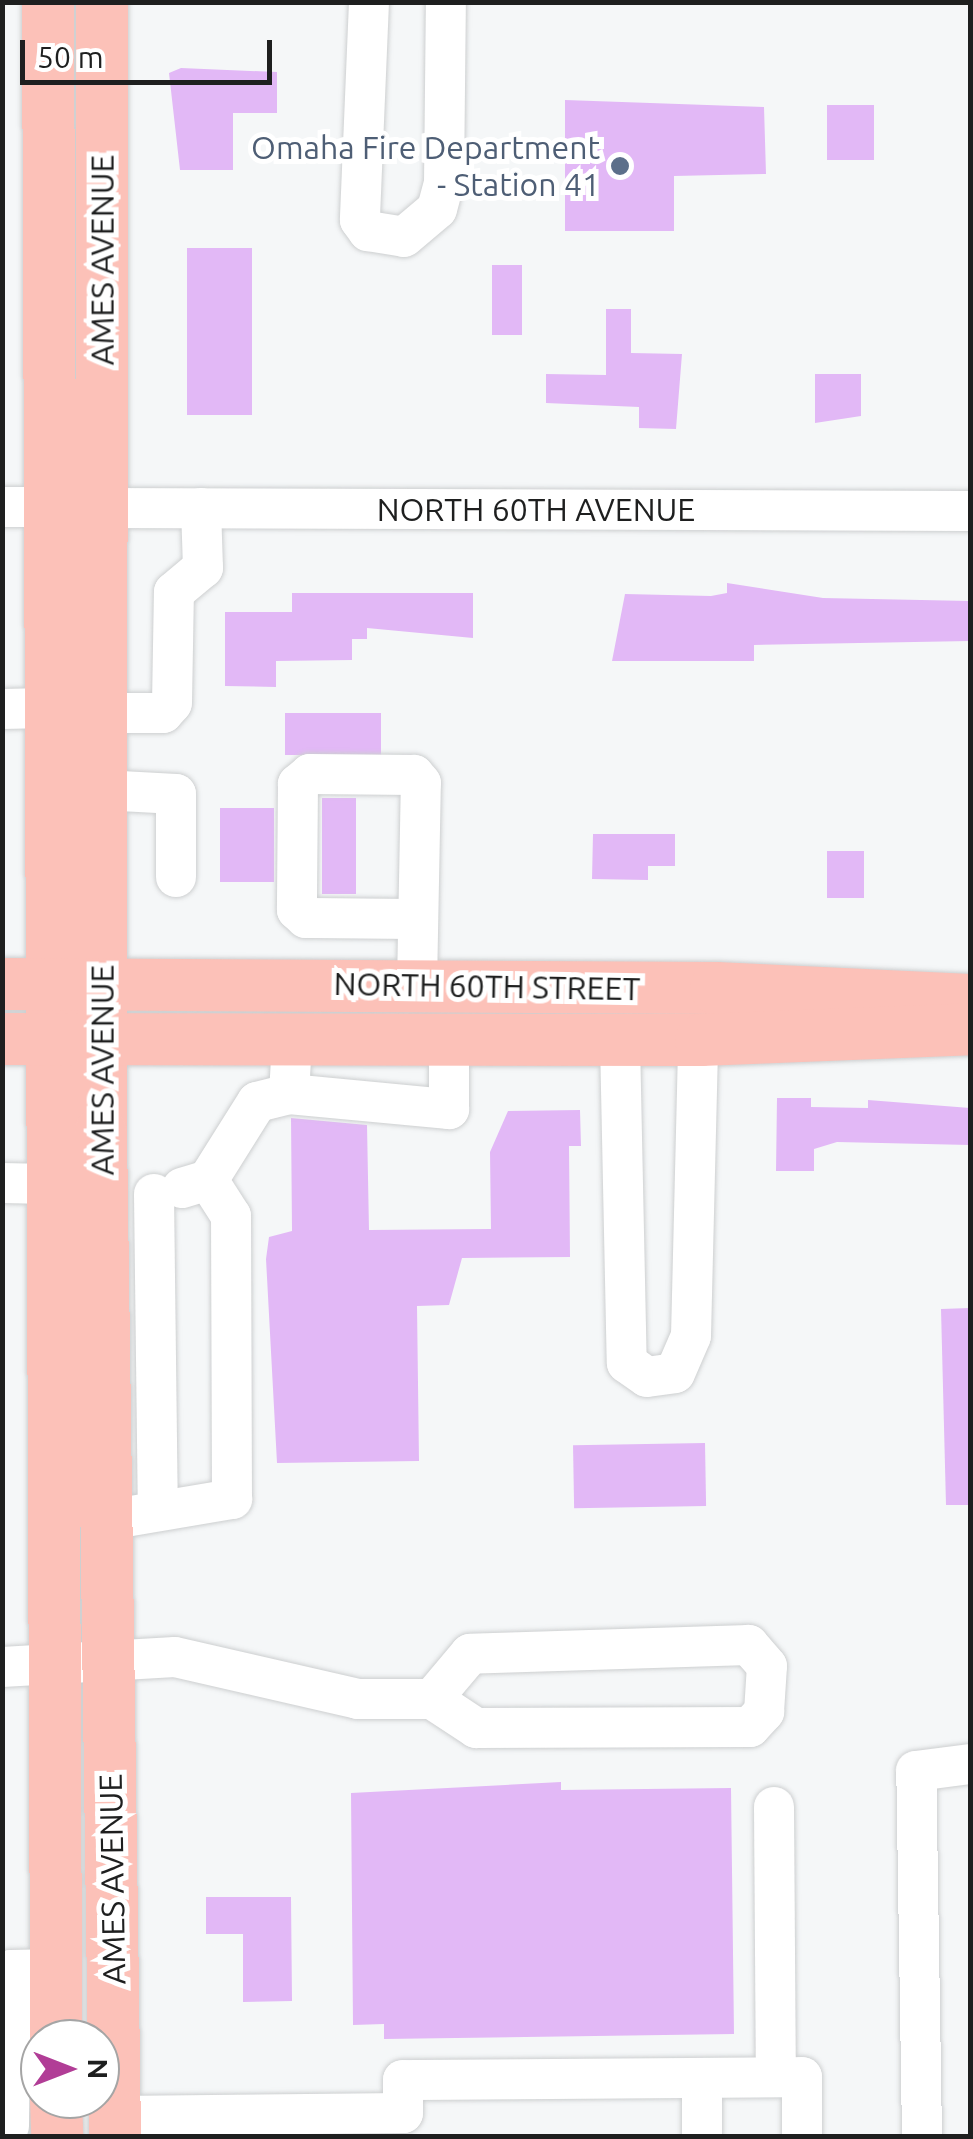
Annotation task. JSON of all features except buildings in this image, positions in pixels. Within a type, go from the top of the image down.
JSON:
[{"type":"main road","name":"AMES AVENUE","points":[[35,2019],[54,1969],[27,1665],[25,507],[48,2]]},
{"type":"main road","name":"AMES AVENUE","points":[[102,2],[102,1040],[115,2126]]},
{"type":"main road","name":"NORTH 60TH STREET","points":[[26,984],[417,984],[970,1000]]},
{"type":"main road","name":"NORTH 60TH STREET","points":[[26,1039],[620,1041],[970,1029]]},
{"type":"street","points":[[368,2],[360,220],[368,230],[404,237],[437,209],[444,183],[446,2]]},
{"type":"street","name":"NORTH 60TH AVENUE","points":[[102,508],[970,511]]},
{"type":"street","points":[[102,713],[163,713],[172,703],[174,592],[202,568],[201,508]]},
{"type":"street","points":[[417,984],[421,783],[414,775],[310,774],[298,784],[297,910],[306,918],[418,919]]},
{"type":"street","points":[[102,790],[176,794],[176,877]]},
{"type":"street","points":[[620,1041],[627,1363],[646,1377],[675,1373],[691,1336],[698,1040]]},
{"type":"street","points":[[290,1094],[292,1042]]},
{"type":"street","points":[[103,1198],[154,1194],[208,1180],[257,1102],[290,1094],[449,1109],[449,1042]]},
{"type":"street","points":[[108,1520],[158,1508],[232,1499],[230,1216],[208,1180]]},
{"type":"street","points":[[154,1194],[158,1508]]},
{"type":"street","points":[[27,1665],[175,1657],[358,1699],[432,1699],[476,1728],[750,1728],[764,1712],[767,1666],[749,1646],[470,1654],[432,1699]]},
{"type":"street","points":[[922,2136],[916,1771],[970,1764]]},
{"type":"street","points":[[774,1807],[776,2077]]},
{"type":"street","points":[[115,2126],[209,2126],[403,2114],[403,2080],[802,2077],[802,2136]]},
{"type":"street","points":[[702,2078],[702,2136]]},
{"type":"place","name":"Omaha Fire Department - Station 41","points":[[620,166]]}]
